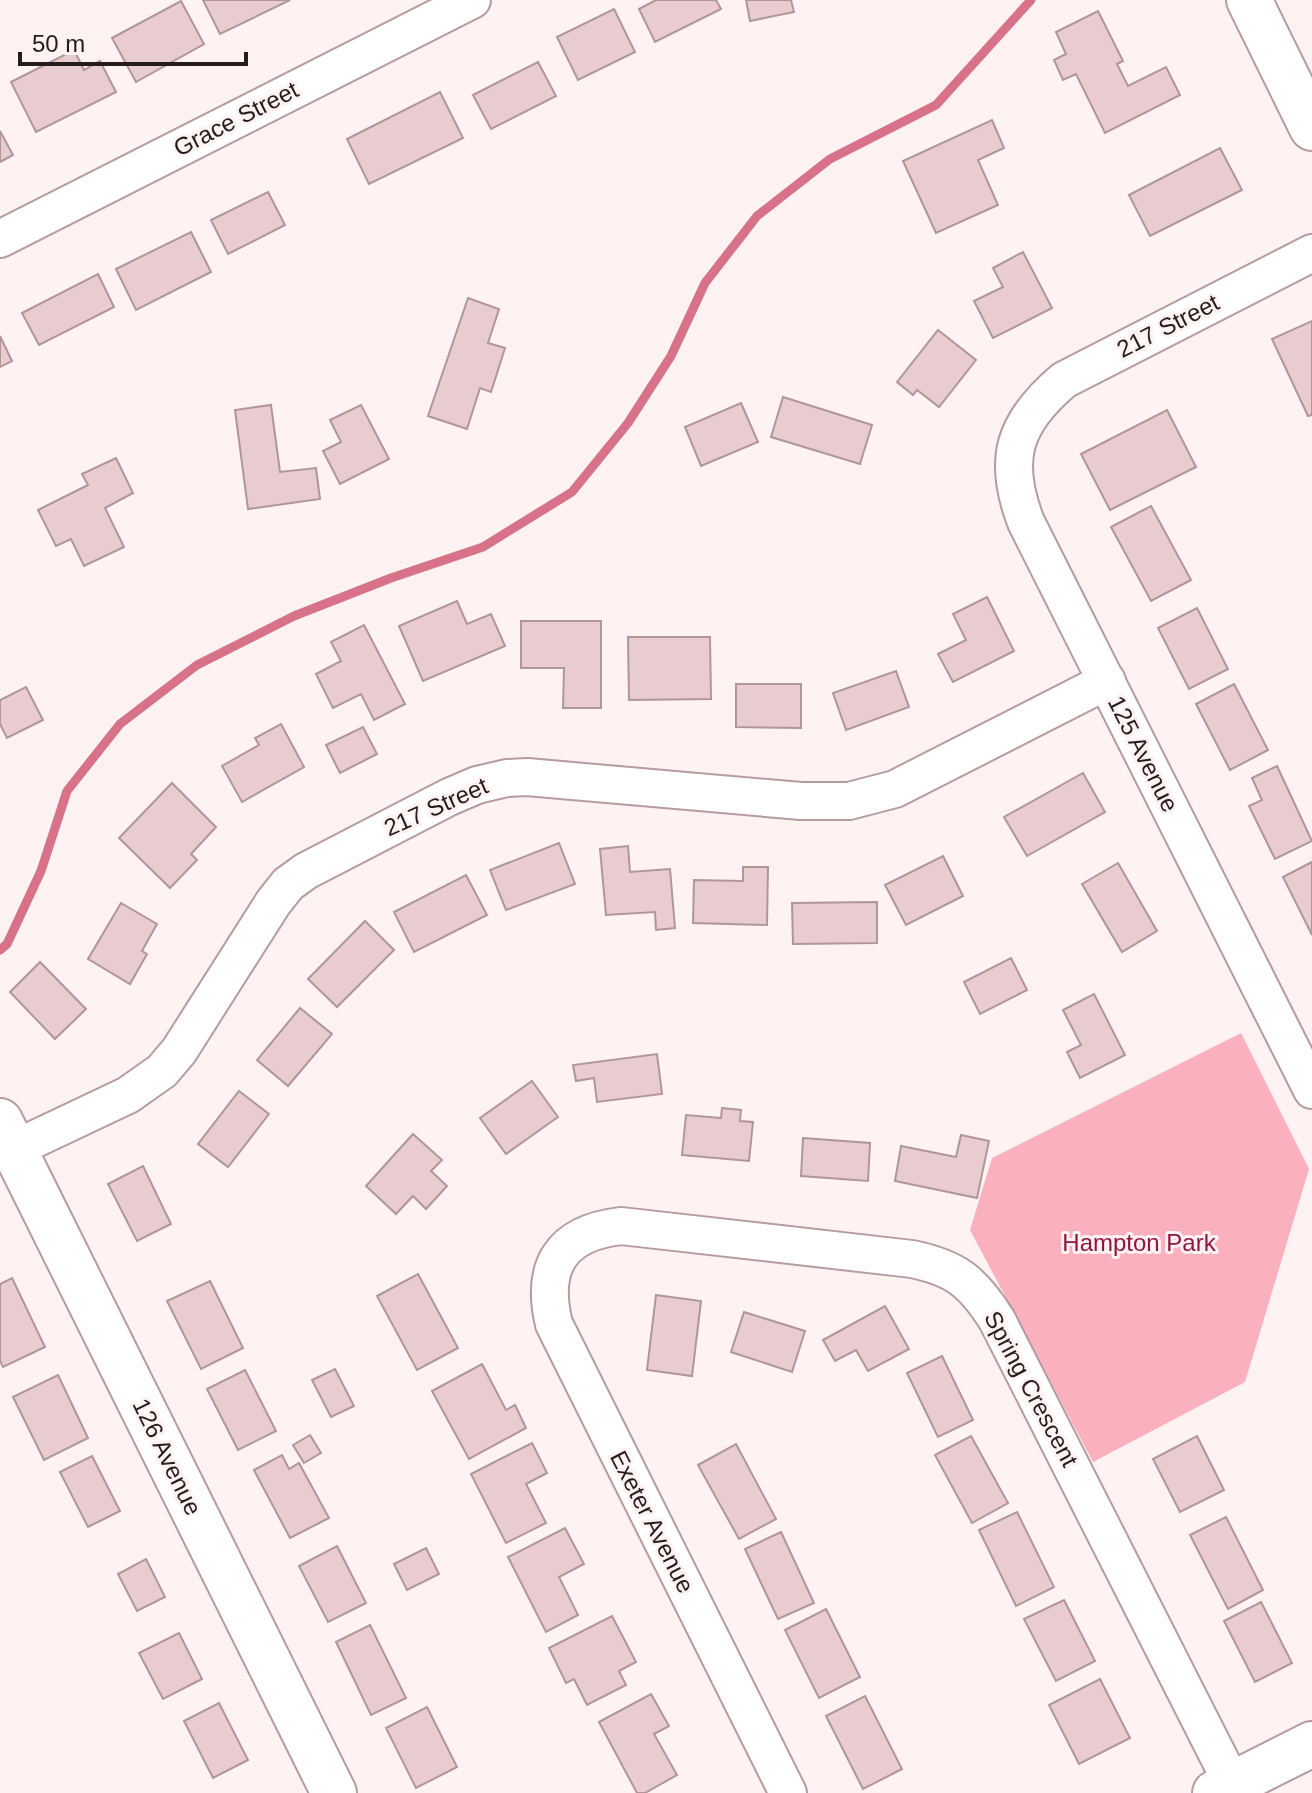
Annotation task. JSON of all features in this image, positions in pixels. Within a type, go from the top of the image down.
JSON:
[{"type":"street","name":"Grace Street","points":[[0,239],[472,0]]},
{"type":"street","points":[[1249,0],[1312,128]]},
{"type":"street","name":"217 Street","points":[[1033,412],[1064,380],[1312,253]]},
{"type":"street","name":"125 Avenue","points":[[1033,412],[1021,431],[1016,447],[1013,479],[1026,522],[1312,1090]]},
{"type":"street","name":"217 Street","points":[[7,1135],[146,1085],[179,1051],[253,931],[288,884],[318,864],[477,785],[527,777],[801,801],[849,801],[895,789],[1107,681]]},
{"type":"street","name":"126 Avenue","points":[[7,1135],[334,1793]]},
{"type":"street","name":"Spring Crescent","points":[[567,1248],[589,1231],[621,1226],[912,1259],[946,1267],[961,1277],[986,1302],[997,1320],[1228,1790]]},
{"type":"street","name":"Exeter Avenue","points":[[567,1248],[551,1273],[549,1301],[554,1324],[788,1793]]},
{"type":"street","points":[[1228,1790],[1312,1744]]},
{"type":"green space","name":"Hampton Park","points":[[1241,1033],[1309,1169],[1245,1382],[1093,1462],[970,1230],[992,1158]]},
{"type":"building","points":[[203,0],[290,0],[220,34]]},
{"type":"building","points":[[656,0],[716,0],[721,9],[655,42],[639,9]]},
{"type":"building","points":[[746,0],[791,0],[794,12],[750,21]]},
{"type":"building","points":[[181,1],[204,44],[136,82],[112,38]]},
{"type":"building","points":[[614,9],[635,52],[578,80],[557,37]]},
{"type":"building","points":[[1098,11],[1123,61],[1117,64],[1128,86],[1166,67],[1180,95],[1105,133],[1076,74],[1063,80],[1054,60],[1066,54],[1056,32]]},
{"type":"building","points":[[74,50],[84,70],[100,61],[116,92],[36,132],[11,82]]},
{"type":"building","points":[[538,62],[556,96],[491,129],[473,95]]},
{"type":"building","points":[[440,92],[463,138],[369,184],[347,139]]},
{"type":"building","points":[[992,120],[1004,148],[978,160],[998,205],[936,233],[903,161]]},
{"type":"building","points":[[0,131],[13,155],[0,162]]},
{"type":"building","points":[[1220,148],[1242,190],[1150,236],[1129,195]]},
{"type":"building","points":[[268,192],[285,225],[228,254],[211,220]]},
{"type":"building","points":[[191,232],[211,272],[136,310],[116,269]]},
{"type":"building","points":[[1023,252],[1052,308],[993,338],[974,301],[1003,287],[993,268]]},
{"type":"building","points":[[98,274],[114,307],[39,345],[22,313]]},
{"type":"building","points":[[468,298],[499,309],[488,343],[505,348],[491,392],[480,388],[467,429],[428,416]]},
{"type":"building","points":[[1312,321],[1312,415],[1308,416],[1272,339]]},
{"type":"building","points":[[938,330],[976,360],[939,407],[917,390],[913,395],[897,382]]},
{"type":"building","points":[[0,336],[12,361],[0,367]]},
{"type":"building","points":[[783,397],[872,425],[860,464],[771,437]]},
{"type":"building","points":[[741,403],[758,442],[701,466],[685,427]]},
{"type":"building","points":[[271,405],[280,472],[316,468],[320,499],[248,509],[235,410]]},
{"type":"building","points":[[361,405],[389,459],[340,484],[323,451],[341,442],[330,420]]},
{"type":"building","points":[[1167,410],[1196,467],[1110,510],[1081,454]]},
{"type":"building","points":[[116,458],[133,493],[105,508],[124,547],[84,566],[71,539],[56,546],[38,510],[88,485],[82,474]]},
{"type":"building","points":[[1151,506],[1191,580],[1151,601],[1111,527]]},
{"type":"building","points":[[987,597],[1014,651],[953,682],[938,654],[966,640],[953,614]]},
{"type":"building","points":[[457,601],[467,624],[491,614],[505,646],[423,681],[399,626]]},
{"type":"building","points":[[1197,608],[1228,669],[1189,689],[1158,628]]},
{"type":"building","points":[[521,621],[601,621],[601,708],[563,708],[564,668],[521,668]]},
{"type":"building","points":[[364,625],[405,704],[374,720],[361,694],[333,708],[316,674],[341,661],[331,642]]},
{"type":"building","points":[[628,637],[710,637],[711,699],[629,700]]},
{"type":"building","points":[[896,671],[909,707],[846,730],[833,693]]},
{"type":"building","points":[[736,684],[801,684],[801,728],[736,727]]},
{"type":"building","points":[[1234,684],[1268,750],[1230,770],[1196,704]]},
{"type":"building","points":[[26,687],[43,720],[7,738],[0,724],[0,700]]},
{"type":"building","points":[[281,724],[304,767],[242,802],[222,766],[259,745],[255,738]]},
{"type":"building","points":[[363,727],[377,754],[340,773],[326,745]]},
{"type":"building","points":[[1277,766],[1312,841],[1275,859],[1249,806],[1262,800],[1252,778]]},
{"type":"building","points":[[1083,773],[1105,812],[1027,856],[1004,817]]},
{"type":"building","points":[[172,783],[216,827],[191,854],[197,860],[170,888],[119,838]]},
{"type":"building","points":[[559,843],[575,884],[506,910],[490,870]]},
{"type":"building","points":[[628,846],[630,872],[670,869],[675,928],[656,930],[655,912],[606,915],[600,849]]},
{"type":"building","points":[[943,856],[963,896],[906,925],[885,885]]},
{"type":"building","points":[[1312,862],[1312,935],[1283,877]]},
{"type":"building","points":[[1118,863],[1157,931],[1122,952],[1082,884]]},
{"type":"building","points":[[743,867],[768,867],[767,925],[693,923],[694,880],[743,881]]},
{"type":"building","points":[[466,875],[487,915],[414,952],[394,912]]},
{"type":"building","points":[[877,902],[877,943],[793,944],[792,903]]},
{"type":"building","points":[[121,903],[157,924],[142,951],[147,954],[130,984],[88,959]]},
{"type":"building","points":[[365,921],[394,950],[337,1007],[308,979]]},
{"type":"building","points":[[1011,958],[1027,990],[980,1014],[964,982]]},
{"type":"building","points":[[40,962],[86,1009],[55,1039],[10,992]]},
{"type":"building","points":[[1094,994],[1125,1055],[1080,1078],[1067,1052],[1081,1045],[1063,1010]]},
{"type":"building","points":[[300,1008],[332,1034],[288,1086],[257,1060]]},
{"type":"building","points":[[657,1054],[662,1094],[597,1102],[594,1078],[576,1081],[573,1065]]},
{"type":"building","points":[[532,1081],[558,1117],[506,1154],[480,1118]]},
{"type":"building","points":[[239,1091],[269,1114],[228,1167],[198,1144]]},
{"type":"building","points":[[722,1108],[741,1110],[740,1121],[753,1122],[749,1161],[682,1155],[686,1115],[721,1118]]},
{"type":"building","points":[[413,1134],[442,1160],[431,1171],[447,1186],[426,1209],[413,1196],[396,1214],[366,1186]]},
{"type":"building","points":[[961,1135],[989,1141],[977,1198],[895,1181],[901,1146],[956,1157]]},
{"type":"building","points":[[803,1138],[870,1143],[868,1181],[801,1176]]},
{"type":"building","points":[[143,1166],[171,1224],[137,1241],[108,1184]]},
{"type":"building","points":[[418,1274],[458,1348],[417,1370],[377,1296]]},
{"type":"building","points":[[12,1278],[45,1347],[3,1367],[0,1361],[0,1284]]},
{"type":"building","points":[[210,1281],[243,1348],[201,1369],[167,1301]]},
{"type":"building","points":[[656,1295],[701,1301],[692,1376],[647,1370]]},
{"type":"building","points":[[885,1306],[909,1349],[868,1371],[856,1350],[835,1361],[823,1340]]},
{"type":"building","points":[[744,1312],[805,1331],[792,1372],[731,1352]]},
{"type":"building","points":[[942,1356],[973,1420],[938,1437],[907,1373]]},
{"type":"building","points":[[482,1364],[506,1410],[515,1405],[526,1428],[469,1459],[432,1391]]},
{"type":"building","points":[[335,1369],[354,1406],[331,1417],[312,1380]]},
{"type":"building","points":[[245,1370],[276,1431],[238,1450],[207,1389]]},
{"type":"building","points":[[58,1375],[88,1438],[44,1460],[13,1397]]},
{"type":"building","points":[[310,1435],[321,1453],[304,1463],[293,1445]]},
{"type":"building","points":[[971,1436],[1008,1503],[972,1523],[935,1455]]},
{"type":"building","points":[[1197,1436],[1224,1490],[1180,1512],[1153,1459]]},
{"type":"building","points":[[532,1443],[547,1473],[526,1484],[546,1523],[506,1543],[471,1474]]},
{"type":"building","points":[[736,1444],[776,1519],[739,1539],[698,1465]]},
{"type":"building","points":[[282,1455],[289,1469],[299,1463],[329,1518],[290,1538],[254,1470]]},
{"type":"building","points":[[92,1456],[120,1511],[88,1527],[60,1472]]},
{"type":"building","points":[[1017,1512],[1054,1587],[1016,1606],[979,1530]]},
{"type":"building","points":[[1226,1517],[1263,1590],[1228,1609],[1190,1535]]},
{"type":"building","points":[[565,1528],[584,1564],[559,1577],[578,1615],[546,1632],[508,1557]]},
{"type":"building","points":[[781,1532],[814,1603],[778,1619],[745,1549]]},
{"type":"building","points":[[337,1546],[366,1603],[328,1622],[299,1566]]},
{"type":"building","points":[[426,1548],[439,1574],[407,1590],[394,1564]]},
{"type":"building","points":[[146,1559],[165,1597],[137,1611],[118,1574]]},
{"type":"building","points":[[1064,1600],[1095,1661],[1056,1681],[1024,1619]]},
{"type":"building","points":[[1261,1602],[1292,1663],[1255,1682],[1224,1621]]},
{"type":"building","points":[[826,1609],[860,1677],[819,1698],[785,1630]]},
{"type":"building","points":[[612,1616],[636,1662],[619,1671],[626,1685],[587,1705],[574,1679],[566,1683],[549,1648]]},
{"type":"building","points":[[370,1625],[406,1698],[371,1715],[336,1642]]},
{"type":"building","points":[[179,1633],[202,1679],[163,1699],[139,1653]]},
{"type":"building","points":[[1100,1679],[1130,1738],[1079,1764],[1049,1705]]},
{"type":"building","points":[[651,1694],[669,1726],[654,1734],[677,1775],[645,1793],[637,1793],[599,1722]]},
{"type":"building","points":[[865,1696],[902,1769],[863,1789],[826,1716]]},
{"type":"building","points":[[219,1703],[248,1760],[213,1778],[184,1721]]},
{"type":"building","points":[[427,1707],[457,1767],[416,1788],[386,1728]]},
{"type":"waterway","points":[[0,950],[7,944],[41,871],[67,791],[120,724],[197,665],[294,616],[391,578],[483,547],[572,492],[628,423],[671,356],[705,283],[757,216],[830,159],[936,105],[1031,0]]}]
